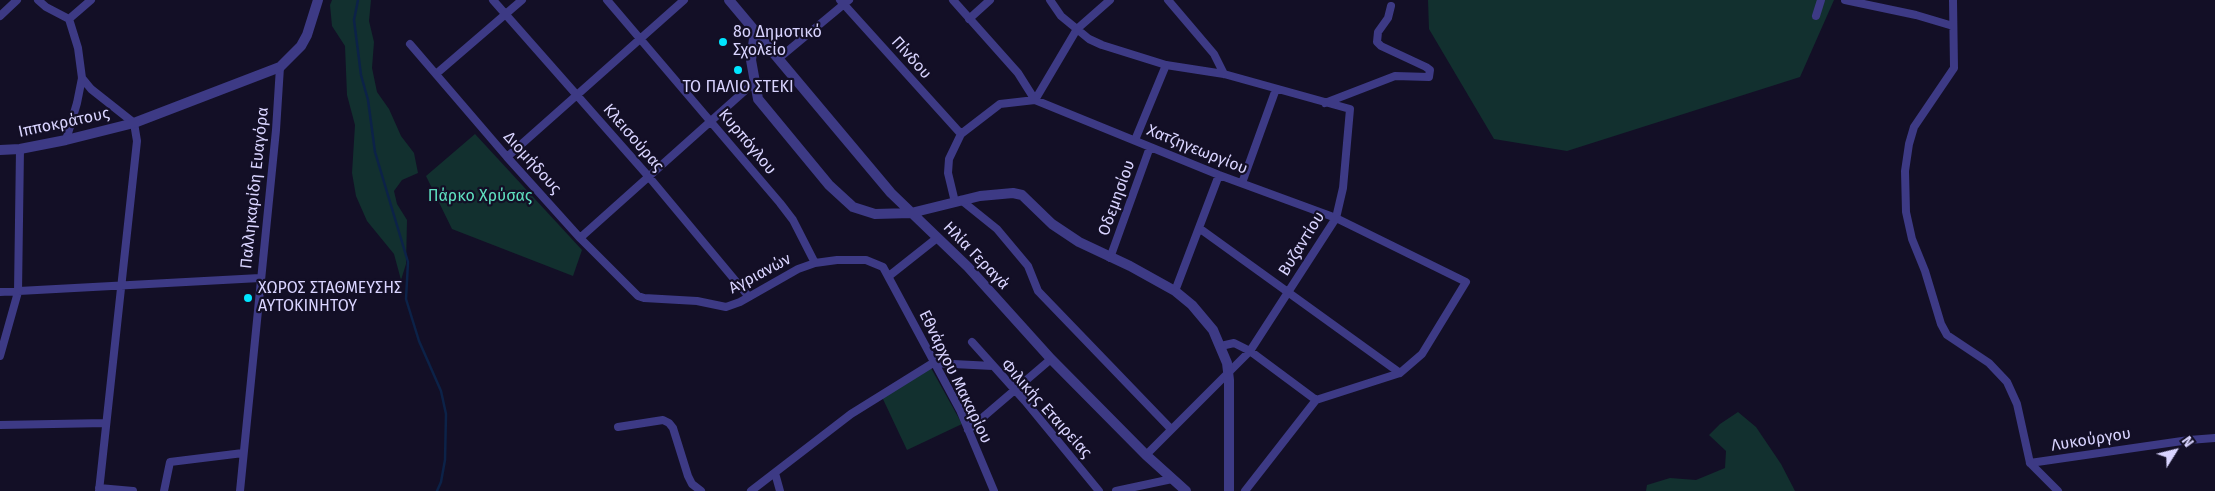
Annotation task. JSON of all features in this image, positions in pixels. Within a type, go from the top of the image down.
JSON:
[{"type":"street","points":[[0,16],[17,0]]},
{"type":"street","points":[[38,0],[46,7],[69,19],[76,40],[82,78],[76,110],[66,140]]},
{"type":"street","points":[[69,19],[91,0]]},
{"type":"street","points":[[280,67],[295,53],[307,35],[318,0]]},
{"type":"street","name":"Κλεισούρας","points":[[492,0],[650,177],[749,297]]},
{"type":"street","points":[[436,74],[522,0]]},
{"type":"street","name":"Κυρπόγλου","points":[[607,0],[712,120],[793,220],[815,263]]},
{"type":"street","points":[[507,157],[684,0]]},
{"type":"street","name":"Ηλία Γεραγά","points":[[729,0],[891,193],[968,267],[1051,359],[1146,455],[1186,491]]},
{"type":"street","points":[[953,0],[1018,73],[1035,100]]},
{"type":"street","points":[[969,19],[990,0]]},
{"type":"street","points":[[1050,0],[1061,16],[1102,45],[1166,65],[1224,74],[1326,103],[1395,76],[1429,77],[1430,70],[1426,67],[1381,46],[1377,42],[1378,32],[1388,18],[1391,6]]},
{"type":"street","points":[[1035,100],[1077,29],[1110,0]]},
{"type":"street","points":[[1168,0],[1214,54],[1224,74]]},
{"type":"street","points":[[1816,16],[1821,0]]},
{"type":"street","points":[[1845,0],[1916,15],[1953,26]]},
{"type":"street","points":[[1953,0],[1954,68],[1914,127],[1905,171],[1906,212],[1912,239],[1925,271],[1941,324],[1947,335],[1989,363],[2007,382],[2017,404],[2030,463],[2058,491]]},
{"type":"street","points":[[778,59],[844,1]]},
{"type":"street","name":"Πίνδου","points":[[844,1],[961,134]]},
{"type":"street","points":[[755,32],[751,60],[758,99],[828,185],[853,207],[876,214],[911,213],[1000,193],[1022,195],[1052,224],[1079,242],[1130,266],[1175,291],[1205,320],[1221,346],[1228,374],[1229,491]]},
{"type":"street","name":"Διομήδους","points":[[410,44],[507,157],[580,238],[638,296]]},
{"type":"street","name":"Οδεμησίου","points":[[1135,140],[1166,65]]},
{"type":"street","name":"Ιπποκράτους","points":[[0,150],[20,149],[134,124],[280,67]]},
{"type":"street","name":"Παλληκαρίδη Ευαγόρα","points":[[240,491],[276,130],[280,67]]},
{"type":"street","points":[[82,78],[91,89],[134,124],[137,141],[99,490],[133,491]]},
{"type":"street","points":[[580,238],[712,120],[749,88],[755,86]]},
{"type":"street","points":[[1242,183],[1276,89]]},
{"type":"street","points":[[1035,100],[1000,104],[961,134],[949,159],[948,173],[958,201],[997,229],[1028,266],[1038,291],[1171,429]]},
{"type":"street","name":"Χατζηγεωργίου","points":[[1035,100],[1219,175],[1336,218],[1466,282],[1422,354],[1400,373]]},
{"type":"street","name":"Βυζαντίου","points":[[1146,455],[1250,351],[1336,218],[1343,188],[1350,109],[1326,103]]},
{"type":"street","name":"Οδεμησίου","points":[[1110,258],[1150,147]]},
{"type":"street","points":[[0,356],[18,292],[20,149]]},
{"type":"street","points":[[1175,291],[1219,175]]},
{"type":"street","points":[[1199,228],[1400,373]]},
{"type":"street","points":[[889,276],[937,238]]},
{"type":"street","name":"Αγριανών","points":[[638,296],[697,301],[726,307],[749,297],[786,275],[815,263],[837,260],[866,260],[883,267],[889,276]]},
{"type":"street","name":"Εθνάρχου Μακαρίου","points":[[889,276],[933,363],[960,410],[994,491]]},
{"type":"street","points":[[0,292],[260,278]]},
{"type":"street","points":[[972,342],[992,366]]},
{"type":"street","points":[[1221,346],[1234,343],[1250,351],[1316,400]]},
{"type":"street","points":[[968,430],[1051,359]]},
{"type":"street","points":[[751,491],[850,414],[933,363]]},
{"type":"street","name":"Φιλικής Εταιρείας","points":[[933,363],[992,366],[1099,491]]},
{"type":"street","points":[[1245,491],[1316,400],[1400,373]]},
{"type":"street","points":[[618,427],[663,420],[670,423],[688,476],[692,484],[701,491]]},
{"type":"street","points":[[0,425],[106,423]]},
{"type":"street","name":"Λυκούργου","points":[[2030,463],[2215,438]]},
{"type":"street","points":[[164,491],[170,462],[243,453]]},
{"type":"street","points":[[776,473],[780,491]]},
{"type":"street","points":[[1116,491],[1172,479]]},
{"type":"green space","points":[[332,0],[371,0],[369,21],[374,42],[372,68],[377,92],[389,109],[401,136],[414,153],[418,173],[402,180],[394,191],[397,204],[407,220],[406,264],[401,280],[394,254],[367,221],[356,196],[352,173],[355,125],[347,95],[345,46],[332,26],[330,5]]},
{"type":"green space","points":[[1428,0],[1834,0],[1800,77],[1567,151],[1494,139],[1429,29]]},
{"type":"green space","name":"Πάρκο Χρύσας","points":[[475,134],[582,250],[573,276],[452,229],[426,176]]},
{"type":"green space","points":[[931,368],[962,424],[907,450],[882,397]]},
{"type":"green space","points":[[1738,412],[1756,427],[1781,464],[1795,491],[1646,491],[1647,485],[1670,478],[1696,480],[1725,468],[1726,451],[1709,435],[1720,424]]},
{"type":"waterway","points":[[358,0],[354,20],[361,75],[368,100],[375,152],[408,262],[406,299],[419,341],[441,391],[446,414],[445,460],[441,482],[437,491]]},
{"type":"place","name":"8ο Δημοτικό Σχολείο","points":[[723,42]]},
{"type":"place","name":"ΤΟ ΠΑΛΙΟ ΣΤΕΚΙ","points":[[738,70]]},
{"type":"place","name":"ΧΩΡΟΣ ΣΤΑΘΜΕΥΣΗΣ ΑΥΤΟΚΙΝΗΤΟΥ","points":[[248,298]]}]
